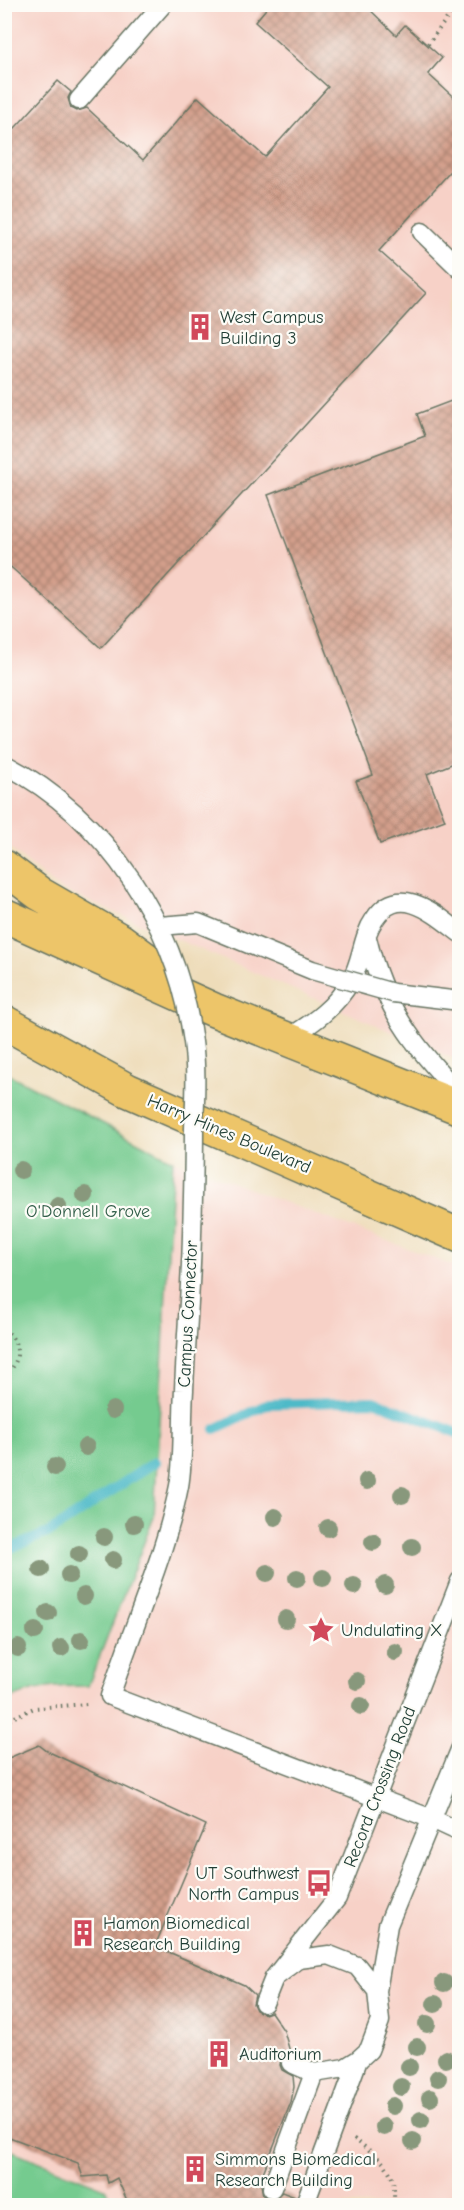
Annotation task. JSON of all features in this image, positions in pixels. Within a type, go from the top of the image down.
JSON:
[{"type":"main road","points":[[4,867],[40,894],[120,940],[214,1010]]},
{"type":"main road","points":[[4,915],[214,1010],[459,1108]]},
{"type":"main road","name":"Harry Hines Boulevard","points":[[4,1022],[127,1090],[339,1181],[459,1236]]},
{"type":"main road","points":[[4,1041],[127,1090]]},
{"type":"lane","points":[[79,100],[163,4]]},
{"type":"lane","points":[[422,232],[459,269]]},
{"type":"lane","name":"Campus Connector","points":[[4,764],[42,787],[96,834],[139,890],[159,926],[174,964],[183,993],[193,1043],[195,1084],[191,1281],[179,1485],[165,1540],[110,1696]]},
{"type":"lane","points":[[287,1039],[318,1020],[341,995],[351,980],[373,920],[384,909],[396,902],[411,902],[424,906],[459,933]]},
{"type":"lane","points":[[159,926],[198,923],[312,970],[393,993],[459,1001]]},
{"type":"lane","points":[[367,938],[382,988],[394,1013],[411,1038],[459,1094]]},
{"type":"lane","name":"Record Crossing Road","points":[[274,1978],[338,1898],[457,1588]]},
{"type":"lane","points":[[110,1696],[432,1818],[459,1832]]},
{"type":"lane","points":[[291,2063],[315,2073],[345,2068],[369,2049],[381,2021],[377,1991],[388,1925],[459,1750]]},
{"type":"lane","points":[[264,2003],[274,1978],[299,1959],[329,1955],[357,1966],[377,1991]]},
{"type":"lane","points":[[306,2201],[358,2060]]},
{"type":"lane","points":[[272,2188],[315,2073]]},
{"type":"path","points":[[440,4],[459,20]]},
{"type":"path","points":[[428,44],[451,13]]},
{"type":"path","points":[[4,1329],[15,1340],[18,1348],[14,1366],[4,1376]]},
{"type":"path","points":[[4,1722],[34,1708],[86,1704],[110,1696]]},
{"type":"path","points":[[354,2139],[386,2164],[392,2176],[393,2205]]},
{"type":"shaded area","points":[[5,5],[459,5],[459,1061],[58,888],[13,851],[5,840]]},
{"type":"shaded area","points":[[4,1072],[173,1160],[459,1268],[459,2205],[5,2205]]},
{"type":"green space","name":"O'Donnell Grove","points":[[4,1072],[173,1160],[154,1517],[88,1686],[45,1688],[25,1693],[5,1702]]},
{"type":"green space","points":[[5,2148],[105,2188],[114,2205],[5,2205]]},
{"type":"building","name":"West Campus Building 3","points":[[270,4],[364,4],[396,35],[405,25],[442,58],[428,74],[459,102],[459,162],[379,251],[426,293],[101,648],[4,561],[4,140],[58,81],[71,92],[68,98],[71,108],[77,111],[87,108],[143,160],[198,97],[265,157],[328,87],[255,22]]},
{"type":"building","points":[[459,398],[459,761],[427,774],[445,820],[380,844],[356,781],[373,775],[268,495],[425,436],[417,414]]},
{"type":"building","name":"Hamon Biomedical Research Building","points":[[39,1745],[47,1751],[206,1825],[155,1946],[244,1985],[255,1995],[253,2004],[256,2010],[265,2014],[271,2012],[284,2031],[290,2052],[281,2058],[280,2065],[282,2070],[293,2076],[294,2087],[291,2102],[259,2183],[263,2195],[268,2198],[274,2199],[282,2192],[295,2197],[296,2205],[129,2205],[117,2178],[108,2183],[106,2175],[83,2177],[78,2163],[4,2135],[4,1760]]},
{"type":"waterway","points":[[215,1429],[268,1404],[374,1401],[460,1434]]},
{"type":"waterway","points":[[4,1551],[50,1532],[155,1462]]},
{"type":"place","name":"West Campus Building 3","points":[[200,327]]},
{"type":"place","name":"Undulating X","points":[[321,1630]]},
{"type":"place","name":"UT Southwest North Campus","points":[[319,1883]]},
{"type":"place","name":"Hamon Biomedical Research Building","points":[[83,1933]]},
{"type":"place","name":"Auditorium","points":[[219,2054]]},
{"type":"place","name":"Simmons Biomedical Research Building","points":[[195,2169]]}]
